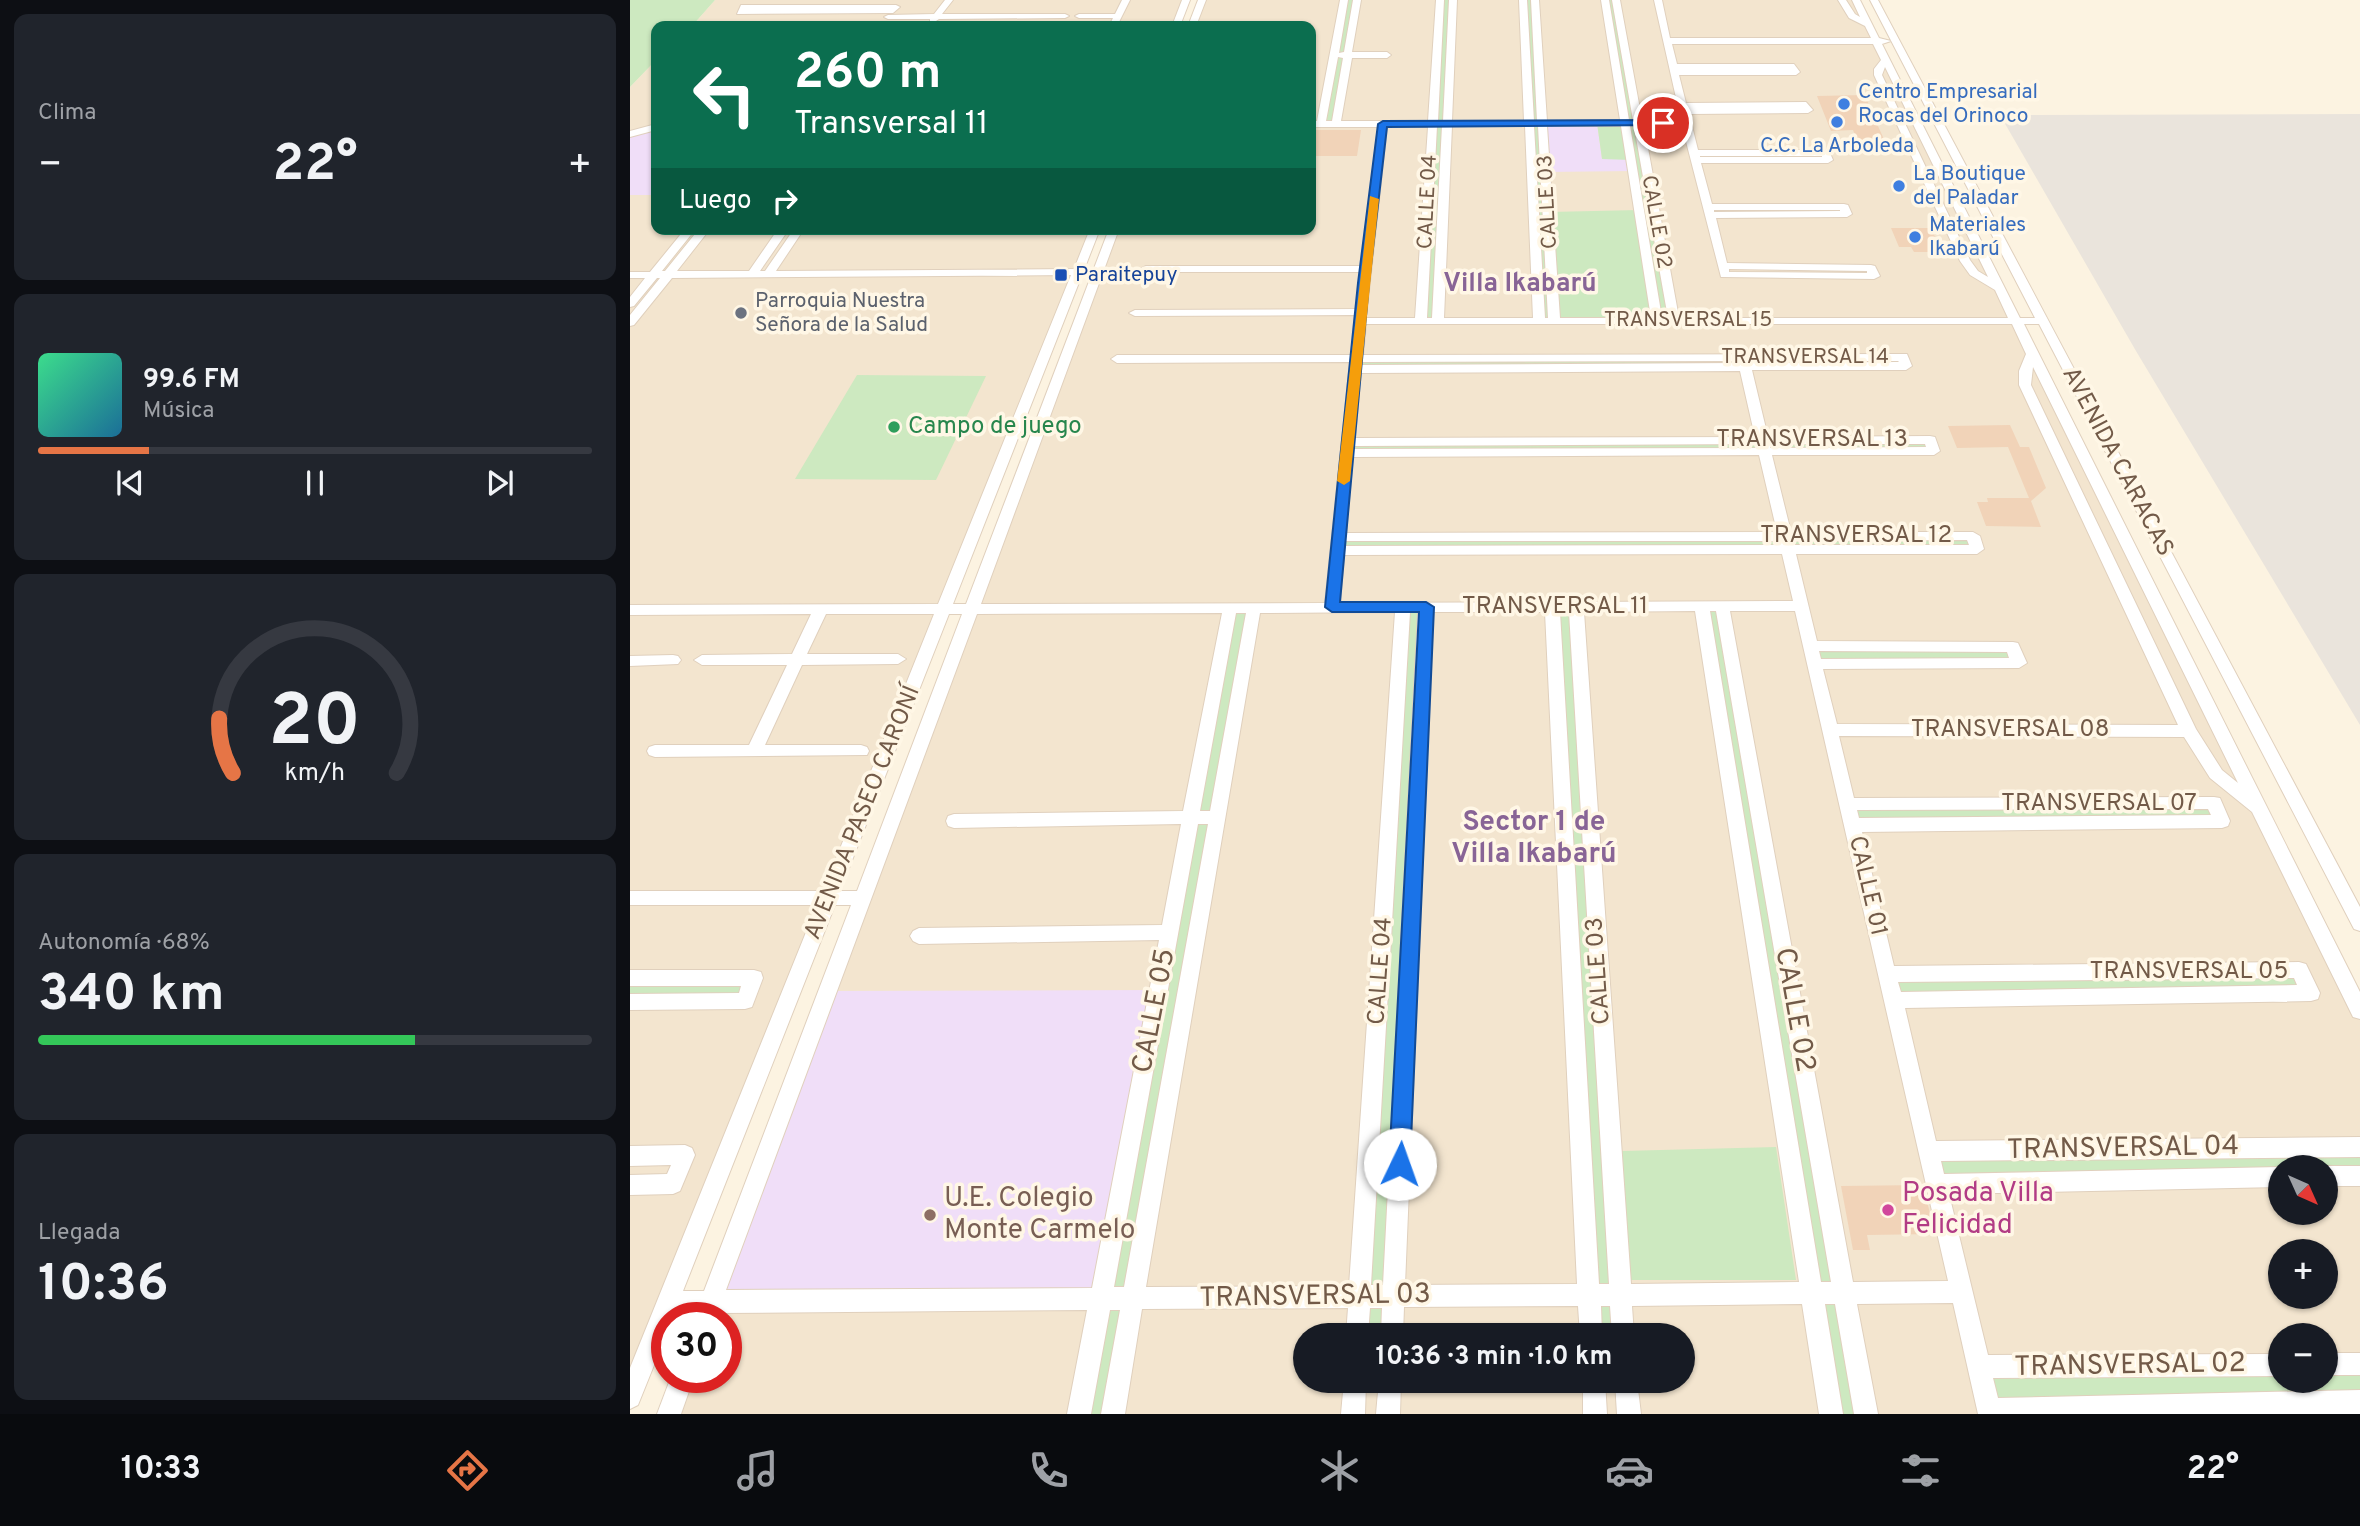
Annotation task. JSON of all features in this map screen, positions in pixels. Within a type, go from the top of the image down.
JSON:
[{"type":"street","points":[[934,21],[949,0]]},
{"type":"street","points":[[945,21],[960,0]]},
{"type":"street","points":[[1116,21],[1126,0]]},
{"type":"street","points":[[1178,21],[1186,0]]},
{"type":"street","points":[[1194,21],[1202,0]]},
{"type":"street","points":[[1344,0],[1334,55],[1316,124],[1688,123]]},
{"type":"street","points":[[1336,124],[1357,0]]},
{"type":"street","name":"CALLE 04","points":[[1421,321],[1440,0]]},
{"type":"street","name":"CALLE 04","points":[[1438,321],[1452,0]]},
{"type":"street","points":[[1658,0],[1724,270]]},
{"type":"street","name":"AVENIDA CARACAS","points":[[1842,0],[1848,13],[1868,24]]},
{"type":"street","name":"AVENIDA CARACAS","points":[[1856,0],[2360,1011]]},
{"type":"street","name":"AVENIDA CARACAS","points":[[1874,0],[2360,924]]},
{"type":"street","points":[[1605,2],[1617,2]]},
{"type":"street","name":"CALLE 02","points":[[1605,2],[1657,320]]},
{"type":"street","name":"CALLE 02","points":[[1617,2],[1674,320]]},
{"type":"street","points":[[1523,4],[1535,4]]},
{"type":"street","name":"CALLE 03","points":[[1523,4],[1539,321]]},
{"type":"street","name":"CALLE 03","points":[[1535,4],[1554,321]]},
{"type":"street","points":[[895,9],[740,12],[744,8],[895,9],[937,16],[1024,12],[1065,16]]},
{"type":"street","points":[[1018,21],[1024,12]]},
{"type":"street","points":[[1030,21],[1035,12]]},
{"type":"street","points":[[1079,16],[1108,12],[1118,16]]},
{"type":"street","points":[[1103,21],[1108,12]]},
{"type":"street","points":[[1439,20],[1452,20]]},
{"type":"street","points":[[1668,41],[1895,41]]},
{"type":"street","points":[[1437,54],[1450,54]]},
{"type":"street","points":[[1526,54],[1539,54]]},
{"type":"street","points":[[1614,54],[1626,54]]},
{"type":"street","points":[[1334,55],[1387,55]]},
{"type":"street","points":[[1794,67],[1796,72],[1675,70],[1794,67]]},
{"type":"street","points":[[1621,100],[1634,99]]},
{"type":"street","points":[[1806,105],[1808,110],[1685,109],[1806,105]]},
{"type":"street","points":[[1332,607],[1360,316],[1383,124]]},
{"type":"street","points":[[630,134],[651,128]]},
{"type":"street","points":[[1826,153],[1828,160],[1696,157],[1826,153]]},
{"type":"street","points":[[1844,207],[1847,214],[1709,211],[1844,207]]},
{"type":"street","points":[[1639,211],[1654,211]]},
{"type":"street","points":[[1427,212],[1443,212]]},
{"type":"street","points":[[1533,212],[1548,212]]},
{"type":"street","points":[[630,304],[686,235]]},
{"type":"street","points":[[630,323],[700,235]]},
{"type":"street","points":[[752,274],[780,235]]},
{"type":"street","points":[[768,274],[795,235]]},
{"type":"street","name":"AVENIDA PASEO CARONÍ","points":[[630,1397],[1093,235]]},
{"type":"street","name":"AVENIDA PASEO CARONÍ","points":[[711,1302],[1113,235]]},
{"type":"street","points":[[1871,268],[1874,276],[1724,270],[1871,268]]},
{"type":"street","points":[[1146,269],[1366,269]]},
{"type":"street","points":[[630,275],[1078,272]]},
{"type":"street","points":[[1650,279],[1667,279]]},
{"type":"street","name":"TRANSVERSAL 15","points":[[1135,313],[1360,316],[1421,321],[2043,321]]},
{"type":"street","name":"AVENIDA CARACAS","points":[[2032,355],[2025,371],[2025,385],[2189,731],[2216,774],[2260,811]]},
{"type":"street","name":"TRANSVERSAL 14","points":[[1117,359],[1355,365],[1744,362],[1903,357],[1906,366],[1744,362]]},
{"type":"street","name":"CALLE 01","points":[[1744,362],[1990,1412]]},
{"type":"street","name":"TRANSVERSAL 13","points":[[1347,447],[1763,446],[1934,451],[1930,440],[1763,446]]},
{"type":"street","name":"TRANSVERSAL 12","points":[[1337,544],[1786,543],[1977,549],[1973,536],[1786,543]]},
{"type":"street","name":"CALLE 02","points":[[1702,606],[1831,1414]]},
{"type":"street","name":"CALLE 02","points":[[1722,606],[1866,1414]]},
{"type":"street","name":"TRANSVERSAL 11","points":[[630,610],[1801,606]]},
{"type":"street","name":"CALLE 05","points":[[1079,1414],[1230,607]]},
{"type":"street","name":"CALLE 05","points":[[1113,1414],[1254,607]]},
{"type":"street","name":"CALLE 04","points":[[1358,1323],[1403,607]]},
{"type":"street","name":"CALLE 04","points":[[1393,1323],[1426,607]]},
{"type":"street","name":"CALLE 03","points":[[1552,607],[1590,1323]]},
{"type":"street","name":"CALLE 03","points":[[1576,607],[1622,1323]]},
{"type":"street","points":[[754,751],[821,609]]},
{"type":"street","points":[[1810,646],[2013,648],[2019,663],[1815,664]]},
{"type":"street","points":[[702,660],[898,659]]},
{"type":"street","points":[[630,661],[673,660]]},
{"type":"street","points":[[1557,705],[1582,704]]},
{"type":"street","name":"TRANSVERSAL 08","points":[[1830,730],[2189,731]]},
{"type":"street","points":[[655,751],[860,751]]},
{"type":"street","name":"TRANSVERSAL 07","points":[[1847,804],[2214,803],[2222,821],[1852,825]]},
{"type":"street","points":[[1391,808],[1416,807]]},
{"type":"street","points":[[1735,812],[1759,813]]},
{"type":"street","points":[[1563,816],[1589,815]]},
{"type":"street","points":[[954,821],[1217,817]]},
{"type":"street","points":[[1180,876],[1207,876]]},
{"type":"street","points":[[630,898],[863,898]]},
{"type":"street","points":[[919,936],[1170,928],[1198,924]]},
{"type":"street","name":"TRANSVERSAL 05","points":[[1887,974],[2299,970],[2311,993],[1894,1000]]},
{"type":"street","points":[[630,978],[754,978],[745,1001],[630,1002]]},
{"type":"street","points":[[1132,1131],[1162,1131]]},
{"type":"street","name":"TRANSVERSAL 04","points":[[1929,1151],[2360,1147]]},
{"type":"street","points":[[630,1156],[684,1155],[673,1184],[630,1185]]},
{"type":"street","points":[[2338,1176],[2360,1176]]},
{"type":"street","name":"TRANSVERSAL 04","points":[[1937,1184],[2268,1177]]},
{"type":"street","name":"TRANSVERSAL 03","points":[[742,1308],[1101,1299],[1962,1292]]},
{"type":"street","name":"TRANSVERSAL 03","points":[[668,1301],[673,1302]]},
{"type":"street","points":[[2338,1364],[2360,1364]]},
{"type":"street","name":"TRANSVERSAL 02","points":[[1980,1367],[2268,1365]]},
{"type":"street","points":[[669,1414],[677,1393]]},
{"type":"street","points":[[1353,1414],[1354,1393]]},
{"type":"street","points":[[1388,1414],[1389,1393]]},
{"type":"street","points":[[1594,1393],[1595,1414]]},
{"type":"street","points":[[1627,1393],[1629,1414]]},
{"type":"street","name":"TRANSVERSAL 02","points":[[1990,1412],[2360,1402]]},
{"type":"shaded area","points":[[715,0],[1186,0],[1178,21],[696,21]]},
{"type":"shaded area","points":[[1202,0],[1856,0],[2360,1011],[2360,1414],[669,1414],[677,1393],[742,1393],[742,1302],[711,1302],[1112,235],[1316,235],[1316,21],[1194,21]]},
{"type":"shaded area","points":[[651,65],[651,235],[1093,235],[668,1302],[651,1302],[651,1344],[630,1397],[630,87]]},
{"type":"shaded area","points":[[2360,114],[2360,725],[2136,351],[2000,115]]},
{"type":"shaded area","points":[[1597,123],[1602,159],[1631,159],[1633,171],[1546,172],[1544,124]]},
{"type":"shaded area","points":[[651,128],[651,195],[630,195],[630,134]]},
{"type":"shaded area","name":"U.E. Colegio Monte Carmelo","points":[[1159,990],[1101,1299],[711,1301],[828,991]]},
{"type":"green space","points":[[630,0],[715,0],[696,21],[651,21],[651,65],[630,87]]},
{"type":"green space","points":[[1344,0],[1357,0],[1336,124],[1321,124]]},
{"type":"green space","points":[[1440,0],[1453,0],[1438,321],[1421,321]]},
{"type":"green space","points":[[1523,0],[1535,0],[1549,212],[1639,210],[1631,160],[1602,159],[1597,123],[1624,123],[1605,0],[1616,0],[1674,320],[1538,321]]},
{"type":"green space","points":[[1903,357],[1906,366],[1355,369],[1356,360]]},
{"type":"green space","name":"Campo de juego","points":[[857,375],[986,376],[936,480],[795,479]]},
{"type":"green space","points":[[1929,440],[1934,451],[1346,453],[1347,442]]},
{"type":"green space","points":[[1973,536],[1977,548],[1336,551],[1337,537]]},
{"type":"green space","points":[[1576,606],[1622,1323],[1590,1323],[1552,607]]},
{"type":"green space","points":[[1702,606],[1722,606],[1866,1414],[1831,1414]]},
{"type":"green space","points":[[1230,607],[1254,607],[1113,1414],[1079,1414]]},
{"type":"green space","points":[[1404,607],[1426,607],[1393,1323],[1359,1323]]},
{"type":"green space","points":[[1810,646],[2013,647],[2019,663],[1815,664]]},
{"type":"green space","points":[[2214,803],[2222,821],[1852,825],[1848,805]]},
{"type":"green space","points":[[2299,970],[2311,993],[1893,999],[1887,974]]},
{"type":"green space","points":[[630,978],[754,978],[745,1001],[630,1002]]},
{"type":"green space","points":[[1776,1147],[1796,1280],[1631,1280],[1622,1151]]},
{"type":"green space","points":[[2360,1147],[2360,1176],[2338,1176],[2338,1155],[2268,1155],[2268,1177],[1936,1182],[1929,1151]]},
{"type":"green space","points":[[2338,1364],[2360,1364],[2360,1402],[1989,1408],[1979,1368],[2268,1365],[2268,1393],[2338,1393]]},
{"type":"building","points":[[1865,95],[1888,148],[1861,149],[1853,130],[1831,131],[1817,96]]},
{"type":"building","points":[[1316,130],[1361,130],[1357,156],[1316,156]]},
{"type":"building","name":"Materiales Ikabarú","points":[[1891,228],[1931,228],[1942,252],[1914,252],[1911,247],[1899,247]]},
{"type":"building","points":[[2010,425],[2020,447],[2029,447],[2046,488],[2031,501],[2041,527],[1986,526],[1977,502],[1988,502],[1987,498],[2029,498],[2008,447],[1957,448],[1948,426]]},
{"type":"building","name":"Posada Villa Felicidad","points":[[1923,1185],[1935,1234],[1867,1235],[1870,1250],[1853,1250],[1841,1186]]},
{"type":"slow traffic","points":[[1344,481],[1373,199]]},
{"type":"place","name":"Centro Empresarial Rocas del Orinoco","points":[[1844,104]]},
{"type":"place","name":"C.C. La Arboleda","points":[[1837,122]]},
{"type":"place","name":"La Boutique del Paladar","points":[[1899,186]]},
{"type":"place","name":"Materiales Ikabarú","points":[[1915,237]]},
{"type":"place","name":"Paraitepuy","points":[[1061,275]]},
{"type":"place","name":"Parroquia Nuestra Señora de la Salud","points":[[741,313]]},
{"type":"place","name":"Campo de juego","points":[[894,427]]},
{"type":"place","name":"Posada Villa Felicidad","points":[[1888,1210]]},
{"type":"place","name":"U.E. Colegio Monte Carmelo","points":[[930,1215]]},
{"type":"district","name":"Villa Ikabarú","points":[[1520,284]]},
{"type":"district","name":"Sector 1 de Villa Ikabarú","points":[[1534,839]]},
{"type":"route","points":[[1400,1164],[1426,607],[1332,607],[1364,283],[1383,124],[1663,123]]}]
